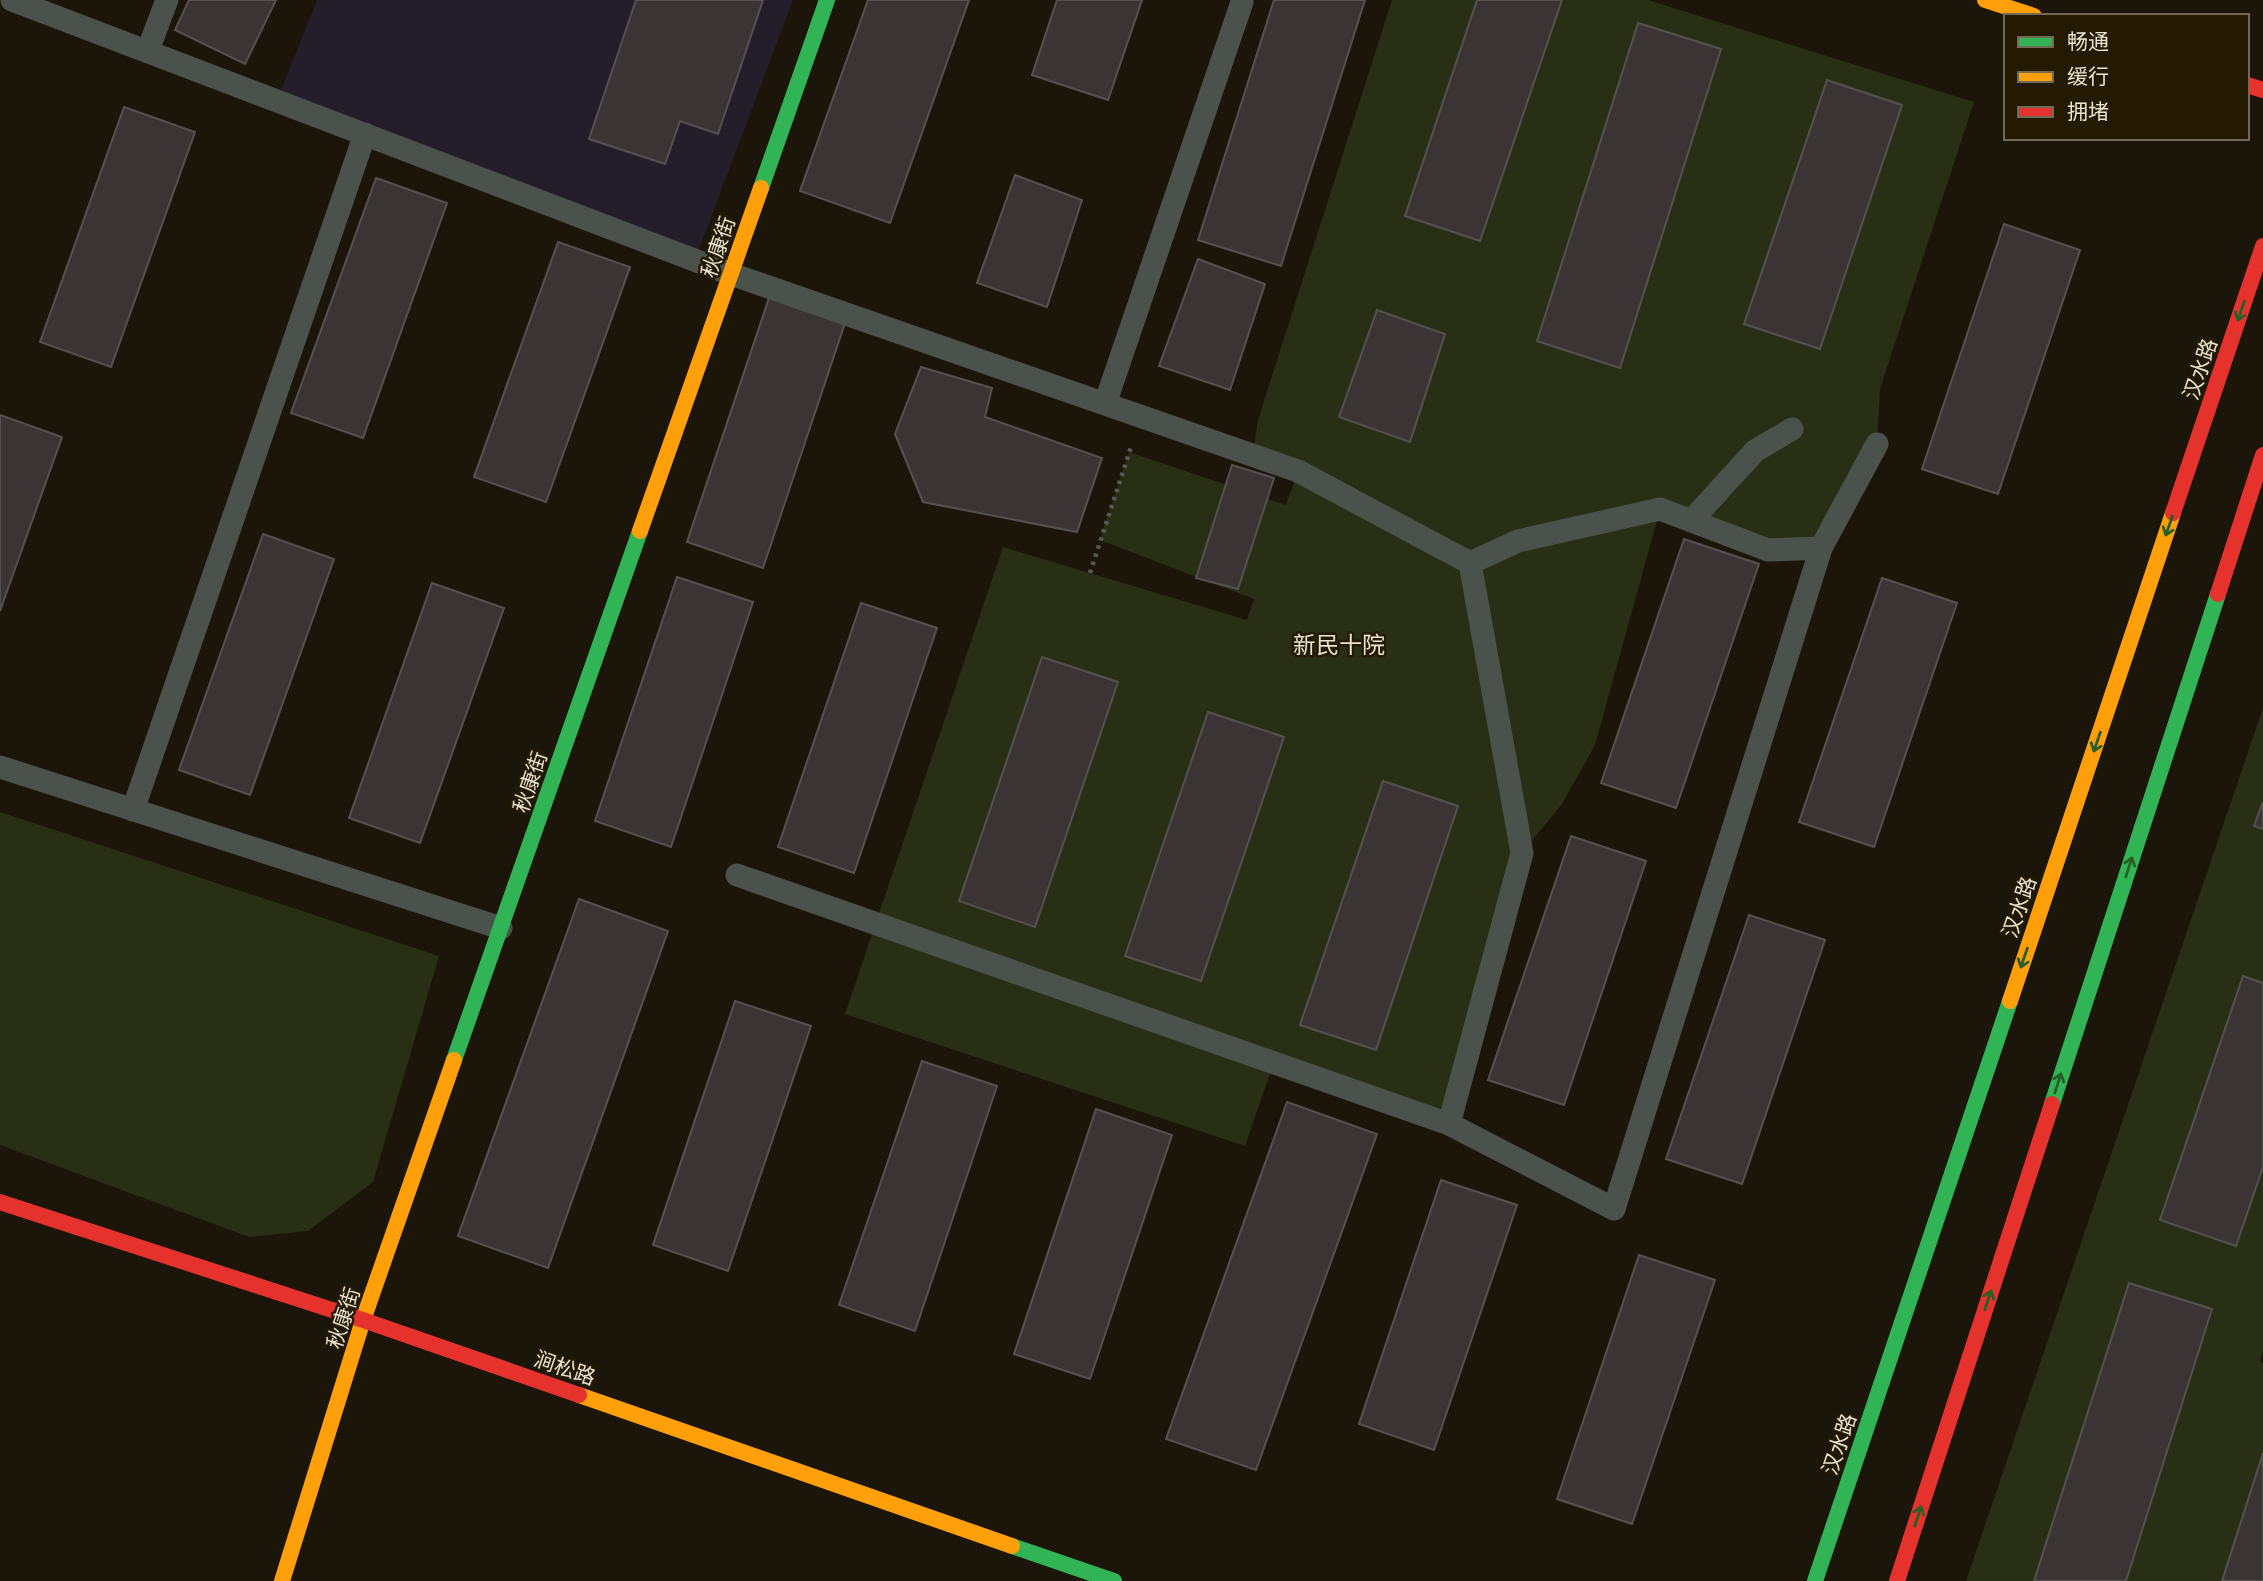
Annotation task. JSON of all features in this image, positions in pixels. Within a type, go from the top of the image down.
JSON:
[{"type":"street","name":"秋康街","points":[[282,1581],[363,1320],[827,0]]},
{"type":"street","points":[[1985,0],[2028,14]]},
{"type":"street","name":"汉水路","points":[[1815,1581],[2263,246]]},
{"type":"street","points":[[1897,1581],[2263,455]]},
{"type":"street","name":"涧松路","points":[[0,1202],[363,1320],[1114,1581]]},
{"type":"lane","points":[[12,0],[731,274],[1298,471],[1470,563]]},
{"type":"lane","points":[[148,50],[167,0]]},
{"type":"lane","points":[[1105,404],[1242,2]]},
{"type":"lane","points":[[133,810],[365,134]]},
{"type":"lane","points":[[1691,521],[1755,452],[1792,429]]},
{"type":"lane","points":[[737,875],[1449,1124],[1614,1209],[1821,548],[1877,444]]},
{"type":"lane","points":[[1470,563],[1517,541],[1660,509],[1768,550],[1821,548]]},
{"type":"lane","points":[[1449,1124],[1522,853],[1470,563]]},
{"type":"lane","points":[[0,767],[502,928]]},
{"type":"path","points":[[1090,573],[1141,416]]},
{"type":"shaded area","points":[[317,0],[793,0],[695,260],[277,100]]},
{"type":"green space","points":[[1392,0],[1648,0],[1974,102],[1880,389],[1877,444],[1821,548],[1768,550],[1660,510],[1595,745],[1562,804],[1522,853],[1449,1124],[1274,1062],[1245,1146],[845,1014],[1003,547],[1247,620],[1254,599],[1100,540],[1129,452],[1286,505],[1298,471],[1253,455],[1258,420]]},
{"type":"green space","points":[[2263,708],[2263,1351],[2260,1362],[2263,1363],[2263,1581],[1966,1581]]},
{"type":"green space","points":[[0,812],[439,956],[373,1182],[308,1231],[249,1237],[0,1145]]},
{"type":"building","points":[[189,0],[276,0],[245,64],[175,30]]},
{"type":"building","points":[[636,0],[763,0],[718,134],[680,121],[665,164],[589,139]]},
{"type":"building","points":[[868,0],[969,0],[890,223],[800,191]]},
{"type":"building","points":[[1057,0],[1142,0],[1108,100],[1032,75]]},
{"type":"building","points":[[1274,0],[1365,0],[1281,266],[1198,240]]},
{"type":"building","points":[[1477,0],[1562,0],[1480,241],[1405,216]]},
{"type":"building","points":[[1638,23],[1721,49],[1620,368],[1537,341]]},
{"type":"building","points":[[1827,80],[1902,105],[1820,349],[1744,324]]},
{"type":"building","points":[[124,107],[195,132],[111,367],[40,342]]},
{"type":"building","points":[[1015,175],[1082,200],[1047,307],[977,283]]},
{"type":"building","points":[[376,178],[447,203],[363,438],[291,413]]},
{"type":"building","points":[[2004,224],[2080,250],[1998,494],[1922,469]]},
{"type":"building","points":[[558,242],[630,267],[546,502],[474,477]]},
{"type":"building","points":[[1198,259],[1265,284],[1230,390],[1159,366]]},
{"type":"building","points":[[769,298],[845,323],[763,568],[687,542]]},
{"type":"building","points":[[1377,310],[1445,334],[1410,442],[1339,417]]},
{"type":"building","points":[[921,367],[992,388],[985,417],[1102,458],[1077,532],[923,502],[895,434]]},
{"type":"building","points":[[0,415],[62,437],[0,611]]},
{"type":"building","points":[[1232,465],[1274,478],[1238,589],[1196,578]]},
{"type":"building","points":[[263,534],[334,559],[250,795],[179,770]]},
{"type":"building","points":[[1684,539],[1759,564],[1676,808],[1601,783]]},
{"type":"building","points":[[677,577],[753,602],[671,847],[595,821]]},
{"type":"building","points":[[1882,578],[1957,603],[1874,847],[1799,822]]},
{"type":"building","points":[[432,583],[504,608],[420,843],[349,818]]},
{"type":"building","points":[[861,603],[937,628],[854,873],[778,847]]},
{"type":"building","points":[[1042,657],[1118,682],[1035,927],[959,901]]},
{"type":"building","points":[[1208,712],[1284,737],[1201,981],[1125,956]]},
{"type":"building","points":[[1383,781],[1458,806],[1376,1050],[1300,1025]]},
{"type":"building","points":[[2263,802],[2263,829],[2254,826]]},
{"type":"building","points":[[1571,836],[1646,861],[1564,1105],[1488,1080]]},
{"type":"building","points":[[579,899],[668,931],[548,1268],[458,1236]]},
{"type":"building","points":[[1749,915],[1825,940],[1742,1184],[1666,1159]]},
{"type":"building","points":[[2243,976],[2263,983],[2263,1167],[2236,1246],[2160,1220]]},
{"type":"building","points":[[735,1001],[811,1026],[728,1271],[653,1245]]},
{"type":"building","points":[[922,1061],[997,1086],[915,1331],[839,1305]]},
{"type":"building","points":[[1287,1102],[1377,1134],[1256,1470],[1166,1439]]},
{"type":"building","points":[[1096,1109],[1172,1135],[1090,1379],[1014,1354]]},
{"type":"building","points":[[1441,1180],[1517,1205],[1434,1450],[1359,1424]]},
{"type":"building","points":[[1639,1255],[1715,1280],[1632,1524],[1557,1499]]},
{"type":"building","points":[[2129,1283],[2212,1309],[2126,1581],[2034,1581]]},
{"type":"building","points":[[2263,1453],[2263,1581],[2222,1581]]},
{"type":"traffic: fast","points":[[761,188],[827,0]]},
{"type":"traffic: fast","points":[[454,1060],[640,531]]},
{"type":"traffic: fast","points":[[2052,1104],[2218,594]]},
{"type":"traffic: fast","points":[[1815,1581],[2010,1001]]},
{"type":"traffic: fast","points":[[1012,1546],[1114,1581]]},
{"type":"traffic: slow","points":[[1985,0],[2028,14]]},
{"type":"traffic: slow","points":[[640,531],[761,188]]},
{"type":"traffic: slow","points":[[2010,1001],[2173,513]]},
{"type":"traffic: slow","points":[[282,1581],[363,1320],[454,1060]]},
{"type":"traffic: slow","points":[[579,1395],[1012,1546]]},
{"type":"traffic: jam","points":[[2249,86],[2263,90]]},
{"type":"traffic: jam","points":[[2173,513],[2263,246]]},
{"type":"traffic: jam","points":[[2218,594],[2263,455]]},
{"type":"traffic: jam","points":[[1897,1581],[2052,1104]]},
{"type":"traffic: jam","points":[[0,1202],[363,1320],[579,1395]]},
{"type":"district","name":"新民十院","points":[[1339,645]]}]
